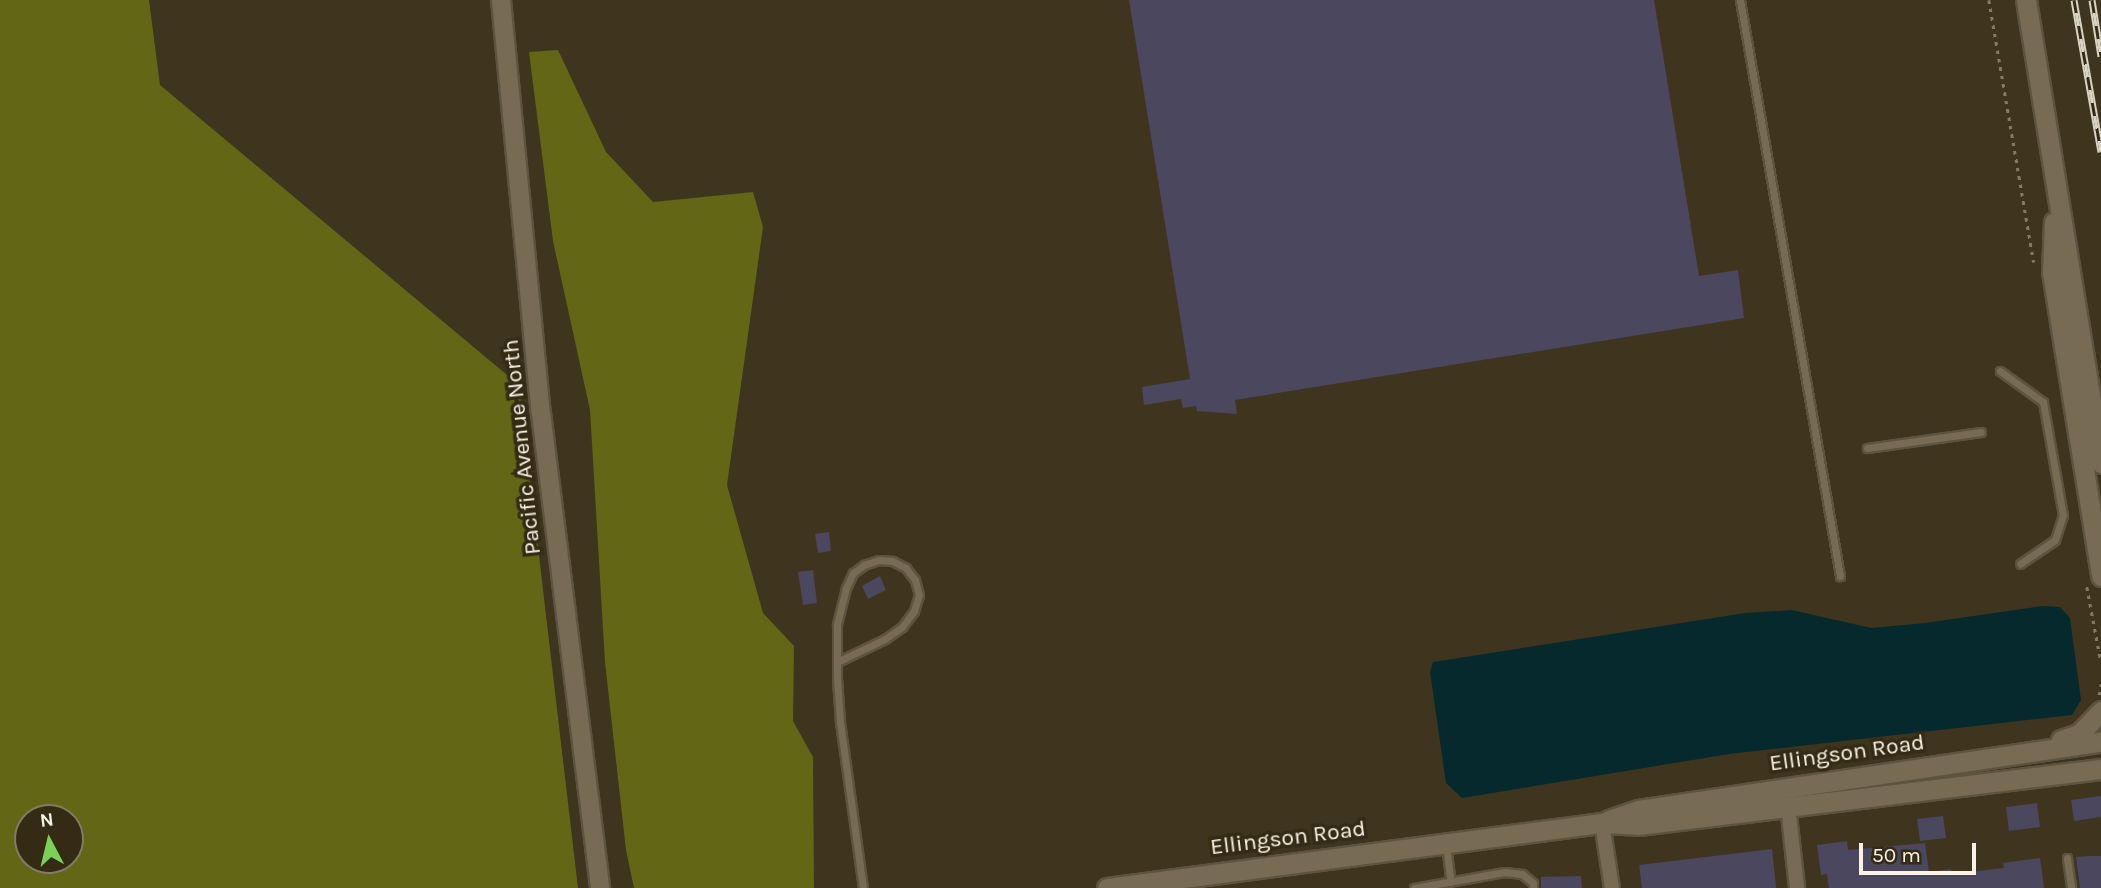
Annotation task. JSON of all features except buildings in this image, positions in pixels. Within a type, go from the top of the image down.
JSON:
[{"type":"main road","points":[[2026,0],[2101,463]]},
{"type":"main road","points":[[2055,179],[2052,272],[2101,576]]},
{"type":"main road","points":[[2026,751],[2079,734],[2101,711]]},
{"type":"main road","name":"Ellingson Road","points":[[1602,823],[1638,810],[2101,742]]},
{"type":"main road","name":"Ellingson Road","points":[[1107,888],[1602,823],[1638,825],[2101,769]]},
{"type":"street","name":"Pacific Avenue North","points":[[501,0],[541,413],[600,888]]},
{"type":"street","points":[[1788,806],[1797,888]]},
{"type":"street","points":[[1602,823],[1612,888]]},
{"type":"lane","points":[[1740,0],[1840,576]]},
{"type":"lane","points":[[2000,371],[2043,402],[2063,515],[2055,540],[2021,564]]},
{"type":"lane","points":[[1867,448],[1981,432]]},
{"type":"lane","points":[[836,662],[885,639],[902,627],[914,611],[919,595],[915,580],[906,568],[892,561],[879,560],[864,565],[853,573],[846,588],[837,625],[836,662],[841,735],[863,888]]},
{"type":"lane","points":[[1446,843],[1451,882]]},
{"type":"lane","points":[[2067,858],[2071,888]]},
{"type":"lane","points":[[1414,888],[1505,872],[1522,874],[1533,883],[1534,888]]},
{"type":"shaded area","points":[[0,0],[149,0],[160,85],[519,385],[578,888],[0,888]]},
{"type":"shaded area","points":[[558,50],[606,152],[653,202],[753,192],[763,227],[727,485],[763,613],[794,646],[793,721],[813,757],[814,888],[634,888],[626,850],[605,662],[590,410],[553,241],[529,52]]},
{"type":"water","points":[[2042,606],[2060,607],[2070,618],[2081,700],[2072,715],[1729,754],[1462,798],[1446,783],[1430,672],[1433,662],[1745,613],[1792,610],[1871,628]]},
{"type":"railway","points":[[2074,0],[2101,152]]},
{"type":"railway","points":[[2092,0],[2101,56]]}]
